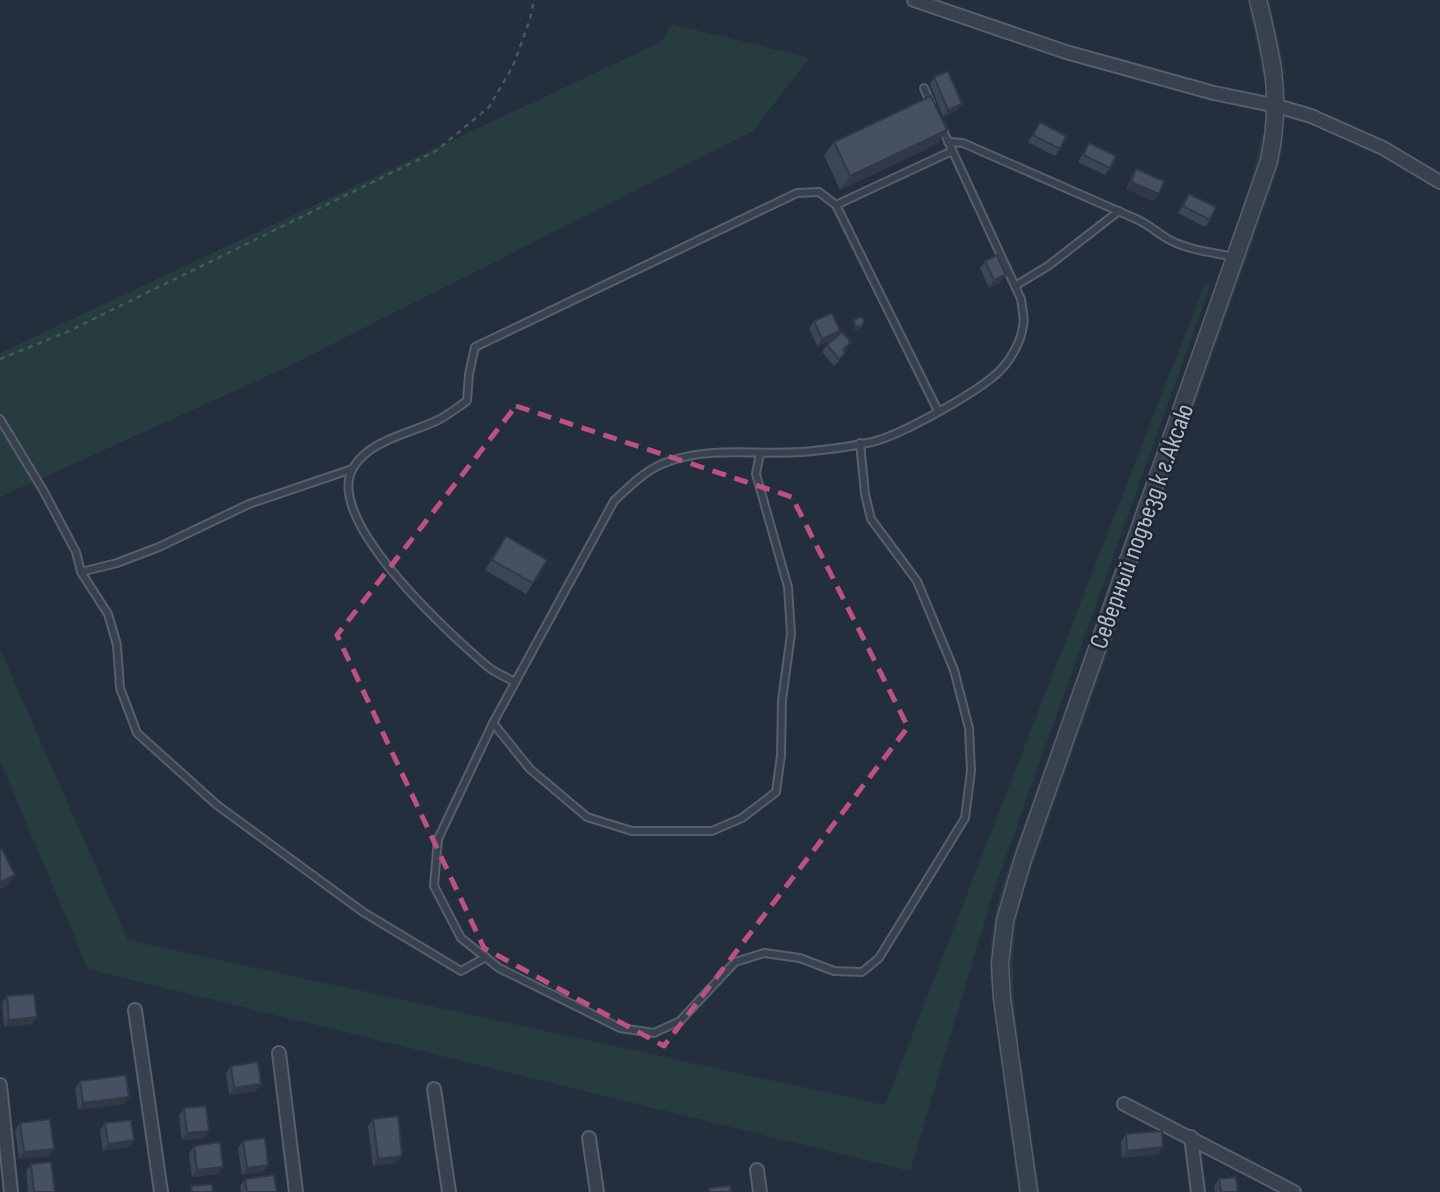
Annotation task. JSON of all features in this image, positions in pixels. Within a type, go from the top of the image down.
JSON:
[{"type":"street","points":[[914,0],[1066,52],[1311,117],[1382,148],[1440,183]]},
{"type":"street","name":"Северный подъезд к г.Аксаю","points":[[1029,1192],[1009,1052],[1000,964],[1002,939],[1009,903],[1269,161],[1277,106],[1273,68],[1258,0]]},
{"type":"street","points":[[135,1010],[161,1192]]},
{"type":"street","points":[[279,1053],[296,1192]]},
{"type":"street","points":[[0,1085],[11,1192]]},
{"type":"street","points":[[434,1088],[449,1192]]},
{"type":"street","points":[[1124,1104],[1294,1192]]},
{"type":"street","points":[[1191,1137],[1198,1192]]},
{"type":"street","points":[[589,1138],[597,1192]]},
{"type":"street","points":[[757,1170],[760,1192]]},
{"type":"lane","points":[[924,88],[934,110]]},
{"type":"lane","points":[[860,443],[865,495],[871,519],[917,581],[954,670],[970,728],[971,771],[965,818],[879,958],[862,972],[834,971],[800,958],[764,953],[735,962],[680,1021],[654,1033],[620,1028],[499,968],[461,938],[434,886],[438,839],[493,723],[614,501],[640,476],[669,461],[710,452],[812,451],[860,443],[874,441],[938,411],[996,375],[1014,352],[1024,325],[1021,299],[938,120]]},
{"type":"lane","points":[[948,142],[963,143],[1149,224],[1169,239],[1236,258]]},
{"type":"lane","points":[[836,205],[952,151]]},
{"type":"lane","points":[[81,572],[117,563],[159,547],[249,504],[352,469],[369,450],[439,419],[467,401],[475,347],[797,193],[819,192],[836,205],[938,411]]},
{"type":"lane","points":[[1015,286],[1048,266],[1119,211]]},
{"type":"lane","points":[[0,419],[60,521],[76,552],[81,572],[108,614],[117,645],[120,688],[137,733],[217,805],[363,912],[461,971],[486,957]]},
{"type":"lane","points":[[493,723],[530,769],[587,817],[632,831],[712,831],[743,818],[776,792],[781,755],[782,700],[791,635],[788,587],[756,474],[760,453]]},
{"type":"lane","points":[[352,469],[349,493],[359,526],[396,578],[489,668],[515,682]]},
{"type":"path","points":[[0,359],[67,332],[436,151],[489,107],[513,66],[534,0]]},
{"type":"highlighted area","points":[[516,406],[792,497],[908,727],[664,1046],[484,948],[337,635]]},
{"type":"green space","points":[[1248,0],[1252,0],[1267,76],[1263,77]]},
{"type":"green space","points":[[1265,0],[1269,0],[1286,74],[1282,75]]},
{"type":"green space","points":[[672,24],[809,58],[753,131],[285,368],[0,497],[0,353],[661,42]]},
{"type":"green space","points":[[1262,135],[1266,135],[1262,157],[1227,252],[1252,177]]},
{"type":"green space","points":[[1281,137],[1285,137],[1276,176],[1022,896],[1013,951],[1019,1042],[1013,1030],[1007,969],[1009,938],[1022,884]]},
{"type":"green space","points":[[1222,267],[1223,277],[999,914],[993,964],[1023,1192],[1018,1192],[990,983],[995,917],[1005,878]]},
{"type":"green space","points":[[1205,283],[1210,286],[994,890],[910,1171],[88,969],[0,761],[0,649],[128,940],[885,1105]]},
{"type":"green space","points":[[1022,1067],[1040,1192],[1035,1192],[1019,1074]]},
{"type":"building","points":[[948,71],[962,104],[948,110],[934,77]]},
{"type":"building","points":[[931,96],[947,130],[850,176],[834,142]]},
{"type":"building","points":[[1040,122],[1066,136],[1060,149],[1033,135]]},
{"type":"building","points":[[1089,143],[1116,156],[1110,168],[1083,155]]},
{"type":"building","points":[[1136,169],[1164,181],[1159,194],[1131,182]]},
{"type":"building","points":[[1189,194],[1216,207],[1210,220],[1183,206]]},
{"type":"building","points":[[997,255],[1006,275],[994,280],[985,261]]},
{"type":"building","points":[[832,313],[840,331],[822,339],[814,321]]},
{"type":"building","points":[[860,317],[864,322],[861,327],[855,326],[854,320]]},
{"type":"building","points":[[842,332],[851,342],[839,359],[827,345]]},
{"type":"building","points":[[506,536],[547,560],[533,583],[492,560]]},
{"type":"building","points":[[2,849],[15,875],[0,882],[0,850]]},
{"type":"building","points":[[34,994],[37,1017],[9,1020],[7,996]]},
{"type":"building","points":[[258,1062],[261,1084],[234,1088],[231,1066]]},
{"type":"building","points":[[126,1075],[129,1097],[83,1103],[80,1081]]},
{"type":"building","points":[[206,1106],[209,1131],[187,1133],[184,1108]]},
{"type":"building","points":[[398,1116],[402,1156],[378,1159],[373,1119]]},
{"type":"building","points":[[50,1119],[54,1149],[24,1152],[20,1123]]},
{"type":"building","points":[[131,1120],[134,1140],[108,1144],[105,1123]]},
{"type":"building","points":[[1162,1131],[1163,1147],[1127,1151],[1126,1134]]},
{"type":"building","points":[[265,1138],[268,1165],[247,1168],[243,1141]]},
{"type":"building","points":[[220,1142],[223,1167],[197,1170],[194,1146]]},
{"type":"building","points":[[51,1162],[55,1192],[34,1192],[31,1164]]},
{"type":"building","points":[[274,1175],[277,1192],[247,1192],[245,1179]]},
{"type":"building","points":[[1236,1177],[1238,1192],[1221,1192],[1219,1179]]},
{"type":"building","points":[[212,1184],[213,1192],[192,1192],[191,1186]]},
{"type":"building","points":[[730,1186],[731,1192],[709,1192],[709,1188]]}]
